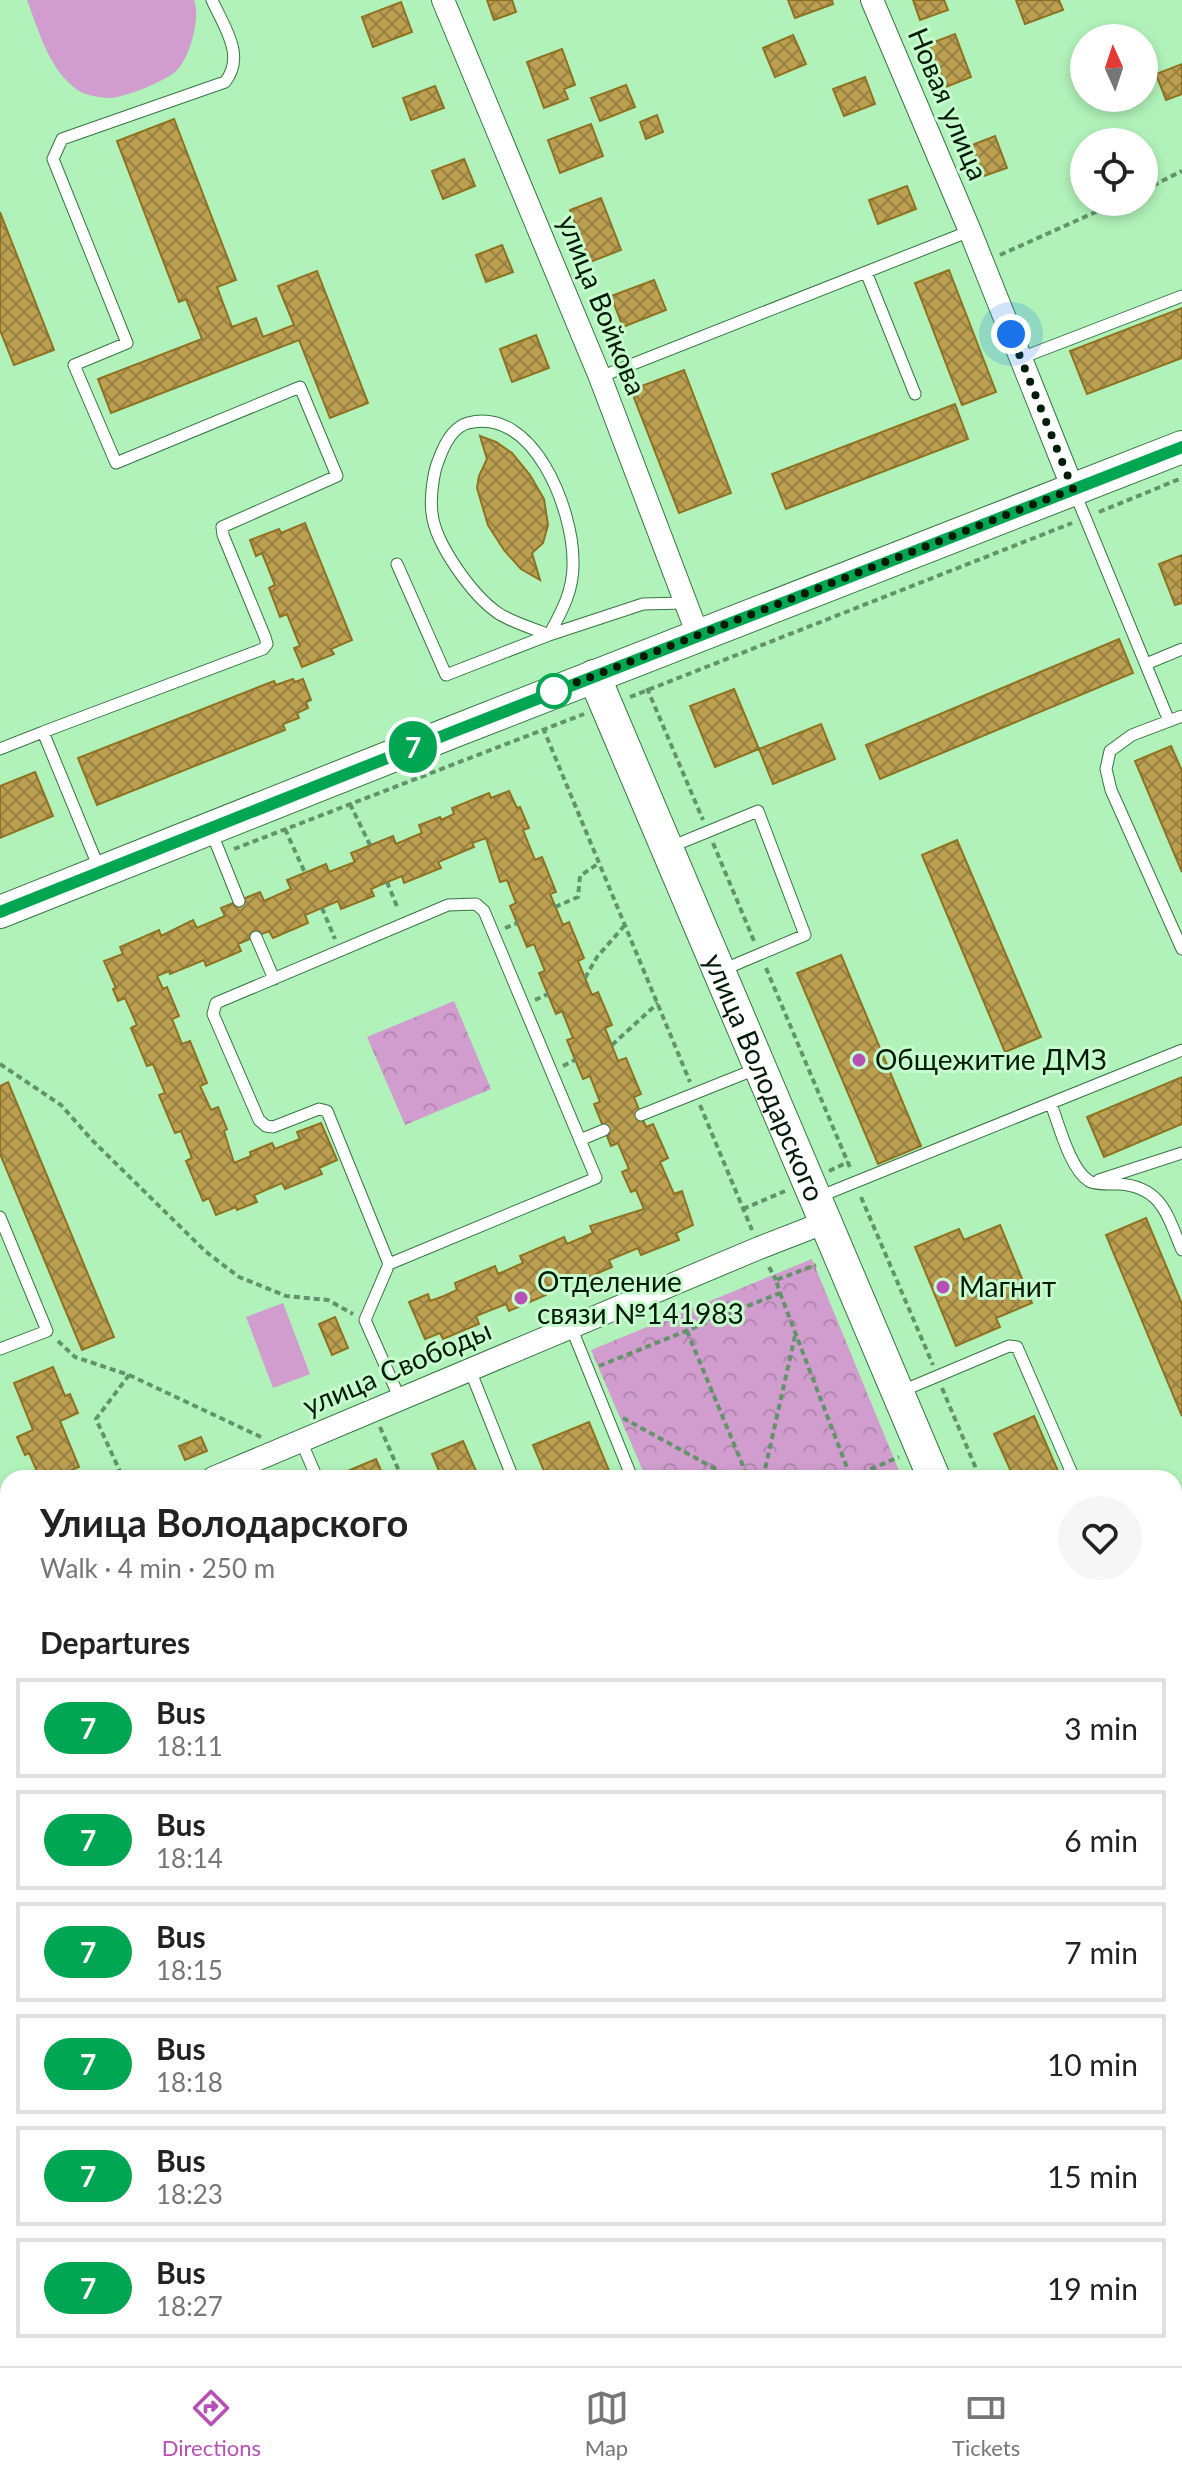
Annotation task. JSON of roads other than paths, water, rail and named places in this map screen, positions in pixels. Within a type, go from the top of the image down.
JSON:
[{"type":"main road","points":[[0,912],[531,700],[1182,447]]},
{"type":"main road","name":"улица Володарского","points":[[594,676],[931,1470]]},
{"type":"street","name":"улица Войкова","points":[[443,0],[600,377],[698,635]]},
{"type":"street","name":"Новая улица","points":[[872,0],[970,231],[1073,489]]},
{"type":"street","name":"улица Свободы","points":[[232,1470],[759,1248],[821,1210]]},
{"type":"lane","points":[[0,749],[263,649],[267,644],[265,637],[222,527],[337,476],[300,387],[116,463],[74,365],[127,343],[53,159],[62,139],[225,82],[233,71],[235,54],[212,0]]},
{"type":"lane","points":[[600,377],[970,231]]},
{"type":"lane","points":[[866,272],[915,394]]},
{"type":"lane","points":[[1021,358],[1182,296]]},
{"type":"lane","points":[[494,421],[518,435],[547,464],[563,500],[572,534],[574,564],[569,598],[549,635],[498,613],[466,583],[447,552],[432,514],[436,465],[446,440],[466,423],[494,421]]},
{"type":"lane","points":[[1073,489],[1169,721]]},
{"type":"lane","points":[[397,564],[446,675],[549,635],[643,604],[685,603]]},
{"type":"lane","points":[[1146,664],[1182,649]]},
{"type":"lane","points":[[1182,716],[1132,735],[1110,751],[1106,769],[1111,790],[1182,949]]},
{"type":"lane","points":[[43,732],[100,872]]},
{"type":"lane","points":[[667,848],[758,811],[805,935],[719,971]]},
{"type":"lane","points":[[210,829],[239,901]]},
{"type":"lane","points":[[389,1264],[327,1111],[319,1109],[273,1127],[266,1126],[259,1120],[213,1014],[216,1003],[448,905],[476,904],[484,911],[596,1178],[389,1264],[365,1320],[400,1399]]},
{"type":"lane","points":[[256,937],[274,979]]},
{"type":"lane","points":[[821,1210],[855,1182],[1182,1050]]},
{"type":"lane","points":[[641,1115],[760,1067]]},
{"type":"lane","points":[[1051,1104],[1077,1170],[1091,1183],[1134,1185],[1154,1193],[1170,1220],[1182,1250]]},
{"type":"lane","points":[[580,1140],[604,1130]]},
{"type":"lane","points":[[1091,1183],[1182,1153]]},
{"type":"lane","points":[[0,1217],[47,1331],[0,1349]]},
{"type":"lane","points":[[571,1327],[629,1470]]},
{"type":"lane","points":[[898,1393],[1009,1346],[1017,1347],[1071,1470]]},
{"type":"lane","points":[[470,1370],[510,1470]]},
{"type":"lane","points":[[293,1444],[311,1470]]},
{"type":"place","name":"Общежитие ДМЗ","points":[[859,1060]]},
{"type":"place","name":"Магнит","points":[[943,1287]]},
{"type":"place","name":"Отделение связи №141983","points":[[521,1298]]}]
